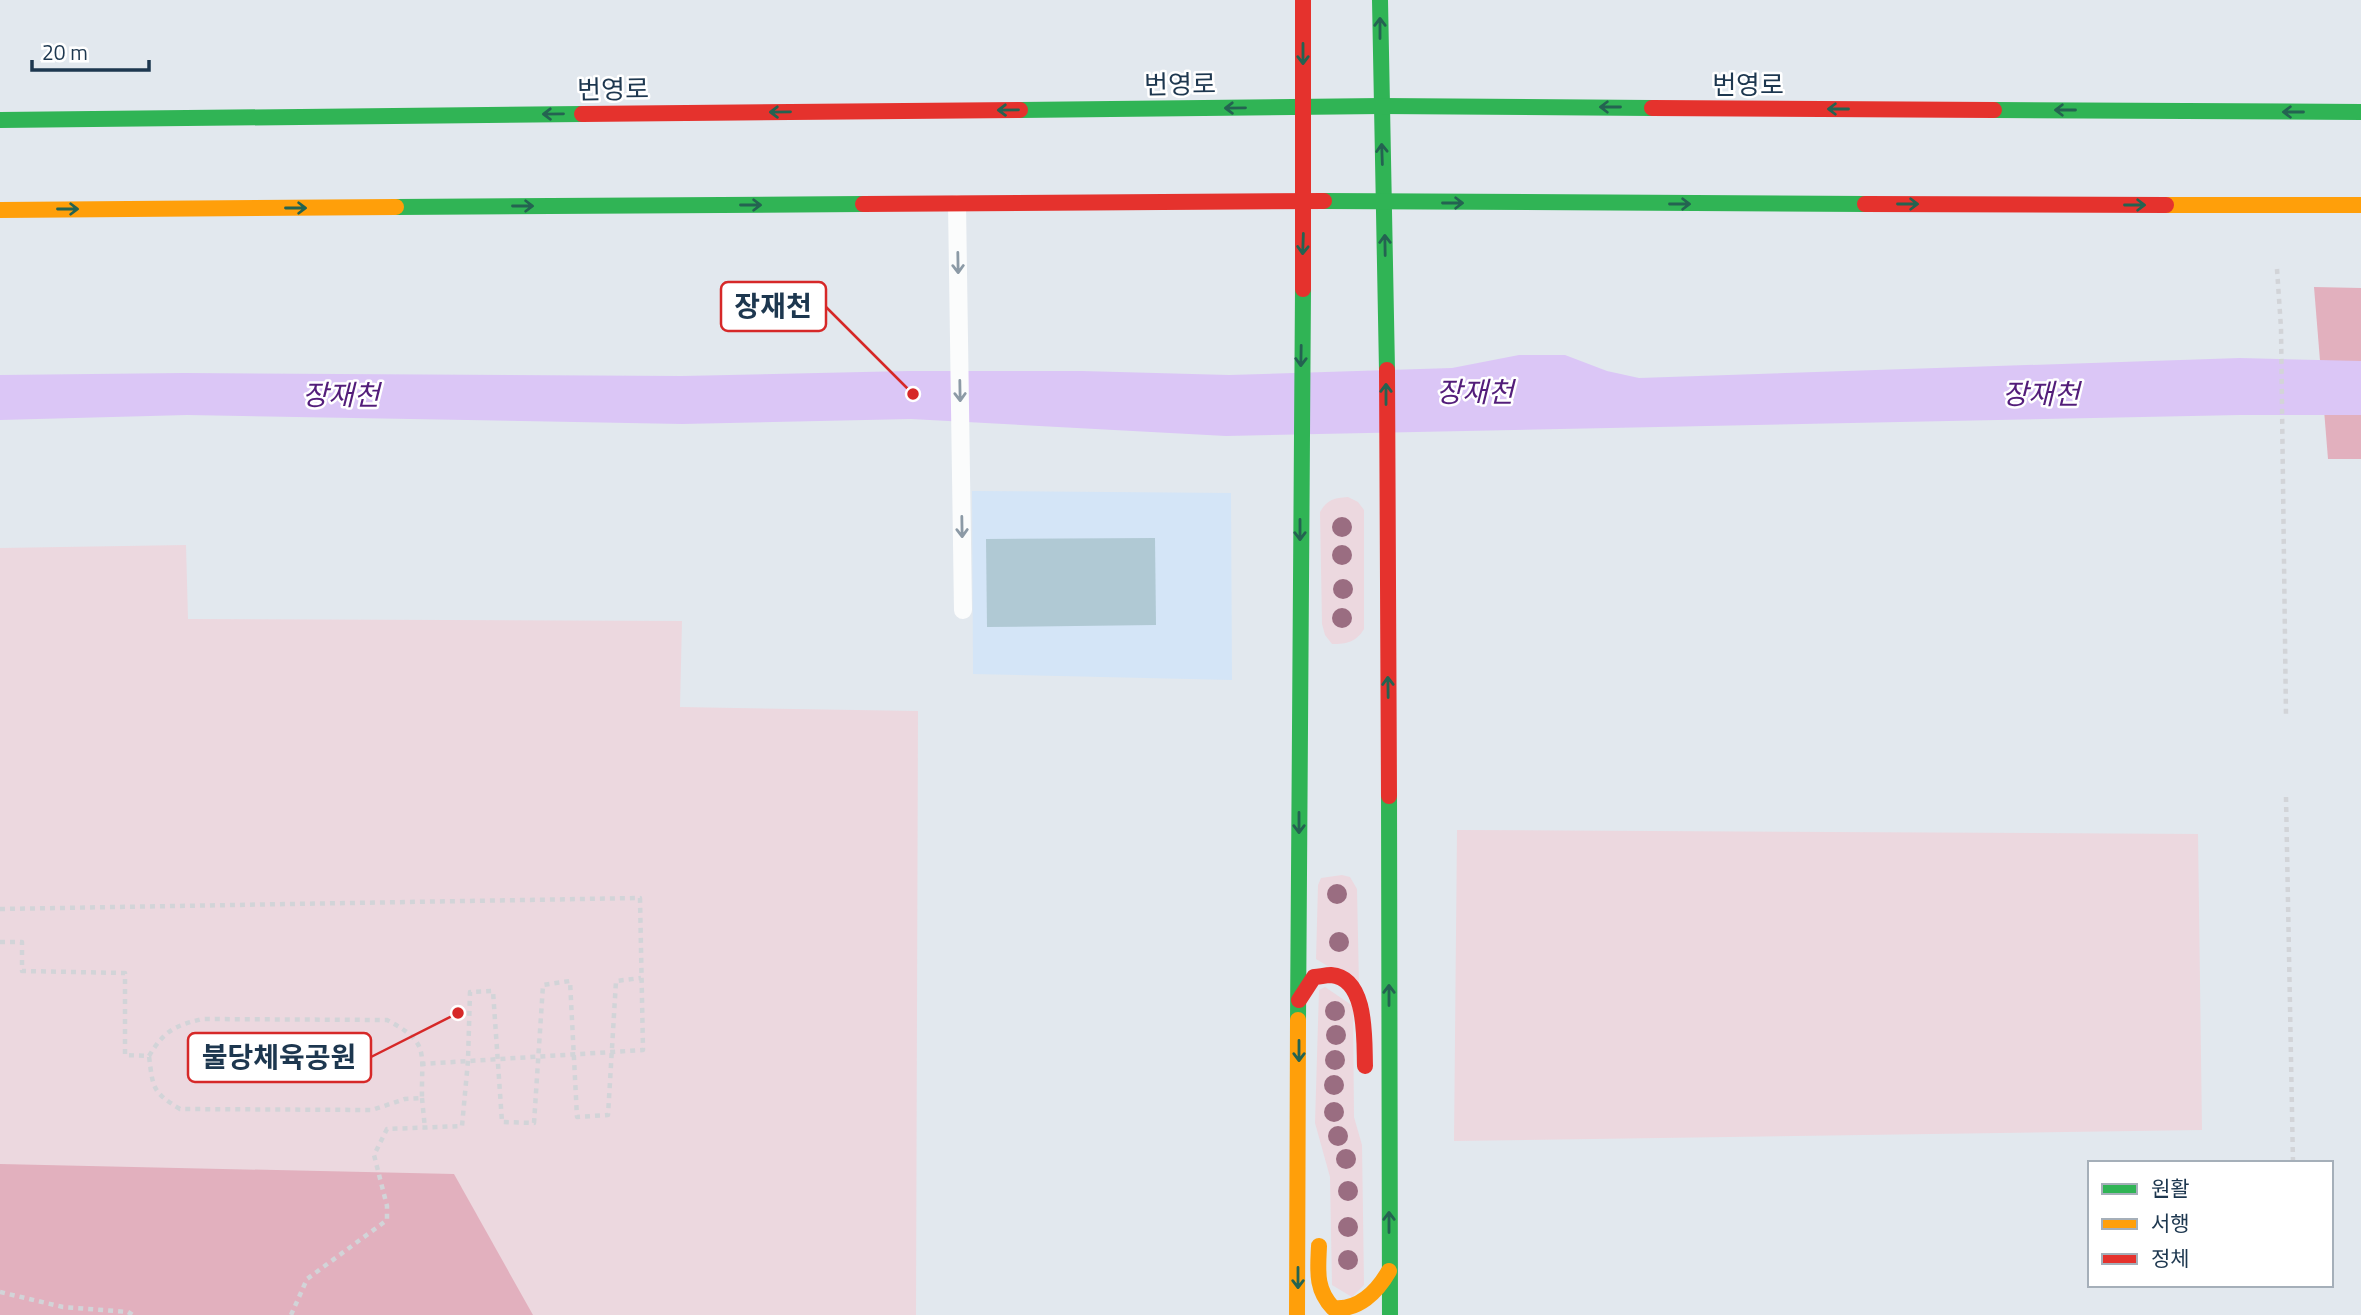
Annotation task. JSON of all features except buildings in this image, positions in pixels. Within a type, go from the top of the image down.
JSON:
[{"type":"main road","points":[[1297,1315],[1303,0]]},
{"type":"main road","points":[[1380,0],[1386,286],[1390,1315]]},
{"type":"main road","name":"번영로","points":[[0,120],[1381,106],[2361,112]]},
{"type":"main road","points":[[0,209],[1304,201],[2361,205]]},
{"type":"main road","points":[[1299,999],[1314,977],[1326,974],[1349,982],[1359,999],[1362,1012],[1366,1086]]},
{"type":"main road","points":[[1373,1121],[1389,1150]]},
{"type":"main road","points":[[1298,1148],[1312,1172]]},
{"type":"main road","points":[[1319,1223],[1319,1290],[1336,1311],[1345,1313],[1368,1304],[1389,1271]]},
{"type":"lane","points":[[957,204],[963,610]]},
{"type":"path","points":[[2277,269],[2281,328],[2286,717]]},
{"type":"path","points":[[2286,797],[2293,1161]]},
{"type":"path","points":[[0,909],[640,898],[643,1050],[421,1064]]},
{"type":"path","points":[[0,942],[22,942],[22,971],[125,973],[125,1055],[149,1056]]},
{"type":"path","points":[[291,1315],[307,1279],[387,1220],[387,1206],[374,1154],[387,1129],[462,1126],[468,1061],[470,992],[493,991],[502,1122],[534,1123],[543,985],[570,981],[578,1117],[608,1115],[616,981],[641,978]]},
{"type":"path","points":[[422,1098],[405,1099],[372,1110],[180,1109],[159,1096],[152,1078],[149,1056],[159,1040],[176,1025],[202,1019],[387,1020],[409,1031],[422,1049],[425,1129]]},
{"type":"path","points":[[0,1292],[63,1307],[128,1312],[133,1315]]},
{"type":"shaded area","points":[[2314,287],[2361,288],[2361,459],[2328,459]]},
{"type":"shaded area","points":[[972,491],[1231,493],[1232,680],[973,674]]},
{"type":"shaded area","points":[[1348,497],[1358,502],[1364,510],[1364,629],[1351,641],[1332,644],[1325,635],[1322,624],[1320,512],[1331,500]]},
{"type":"shaded area","points":[[186,545],[188,619],[682,621],[680,707],[918,711],[916,1315],[0,1315],[0,548]]},
{"type":"shaded area","points":[[1457,830],[2198,834],[2202,1130],[1454,1141]]},
{"type":"shaded area","points":[[1342,875],[1350,877],[1357,889],[1359,985],[1316,959],[1318,885],[1321,878]]},
{"type":"shaded area","points":[[1325,987],[1353,1006],[1354,1117],[1362,1145],[1364,1285],[1352,1297],[1332,1285],[1330,1177],[1315,1123],[1319,990]]},
{"type":"shaded area","points":[[0,1164],[454,1174],[533,1315],[0,1315]]},
{"type":"water","points":[[1519,355],[1565,355],[1607,371],[1639,378],[2240,358],[2361,361],[2361,415],[2240,415],[1226,436],[911,419],[682,424],[187,415],[0,420],[0,375],[184,373],[682,376],[908,371],[1082,371],[1229,375],[1452,368]]},
{"type":"traffic: fast","points":[[1380,0],[1387,370]]},
{"type":"traffic: fast","points":[[1020,110],[1381,106],[1652,108]]},
{"type":"traffic: fast","points":[[1994,110],[2361,112]]},
{"type":"traffic: fast","points":[[0,120],[582,114]]},
{"type":"traffic: fast","points":[[1324,201],[1865,204]]},
{"type":"traffic: fast","points":[[396,207],[863,204]]},
{"type":"traffic: fast","points":[[1298,1020],[1303,289]]},
{"type":"traffic: fast","points":[[1389,796],[1390,1315]]},
{"type":"traffic: slow","points":[[2166,205],[2361,205]]},
{"type":"traffic: slow","points":[[0,210],[396,207]]},
{"type":"traffic: slow","points":[[1297,1315],[1298,1020]]},
{"type":"traffic: slow","points":[[1319,1246],[1320,1286],[1333,1308],[1351,1306],[1366,1299],[1389,1271]]},
{"type":"traffic: jam","points":[[1303,0],[1303,289]]},
{"type":"traffic: jam","points":[[1652,108],[1994,110]]},
{"type":"traffic: jam","points":[[582,114],[1020,110]]},
{"type":"traffic: jam","points":[[863,204],[1324,201]]},
{"type":"traffic: jam","points":[[1865,204],[2166,205]]},
{"type":"traffic: jam","points":[[1387,370],[1389,796]]},
{"type":"traffic: jam","points":[[1299,1000],[1314,977],[1331,975],[1343,979],[1352,987],[1362,1012],[1365,1066]]},
{"type":"place","name":"장재천","points":[[913,394]]},
{"type":"place","name":"불당체육공원","points":[[458,1013]]}]
